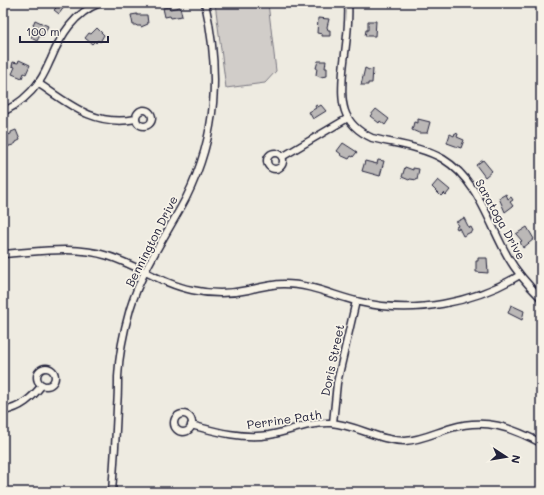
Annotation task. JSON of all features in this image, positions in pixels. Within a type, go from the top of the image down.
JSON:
[{"type":"street","points":[[3,112],[24,99],[38,84],[64,31],[80,15],[100,3]]},
{"type":"street","name":"Bennington Drive","points":[[112,492],[120,361],[131,307],[145,272],[186,196],[198,169],[209,130],[213,107],[215,70],[205,3]]},
{"type":"street","name":"Saratoga Drive","points":[[348,3],[342,95],[344,110],[348,118],[364,134],[372,138],[433,154],[451,165],[460,173],[474,192],[508,257],[520,275],[541,298]]},
{"type":"street","points":[[38,84],[81,112],[90,116],[111,121],[136,119]]},
{"type":"street","points":[[282,157],[348,118]]},
{"type":"street","points":[[3,254],[70,250],[82,251],[107,256],[181,288],[207,292],[236,292],[284,284],[310,287],[356,301],[377,305],[405,307],[444,304],[478,295],[520,275]]},
{"type":"street","name":"Doris Street","points":[[333,423],[337,383],[356,301]]},
{"type":"street","points":[[3,410],[16,408],[23,404],[42,384]]},
{"type":"street","name":"Perrine Path","points":[[191,425],[228,434],[255,436],[282,432],[309,425],[333,423],[348,426],[382,438],[404,441],[425,438],[465,425],[489,424],[511,428],[541,443]]},
{"type":"shaded area","points":[[215,3],[268,3],[276,71],[265,83],[226,88]]},
{"type":"building","points":[[56,3],[67,3],[59,14],[54,10],[56,8],[53,6]]},
{"type":"building","points":[[169,7],[170,9],[180,7],[182,16],[171,18],[170,16],[165,17],[163,8]]},
{"type":"building","points":[[131,15],[147,15],[148,24],[141,27],[133,25]]},
{"type":"building","points":[[318,18],[329,19],[327,27],[328,30],[330,30],[330,36],[322,36],[322,34],[317,33]]},
{"type":"building","points":[[35,20],[48,26],[43,37],[40,35],[37,41],[31,38],[35,29],[35,26],[33,25]]},
{"type":"building","points":[[368,21],[376,21],[375,36],[365,36],[366,30],[368,30]]},
{"type":"building","points":[[97,28],[104,35],[100,42],[98,40],[96,43],[95,41],[92,44],[85,38],[89,33],[91,34]]},
{"type":"building","points":[[19,60],[30,65],[26,74],[24,73],[22,78],[12,74],[15,67],[12,66],[13,62],[18,63]]},
{"type":"building","points":[[318,61],[326,61],[325,68],[327,68],[327,76],[320,77],[316,75]]},
{"type":"building","points":[[365,68],[369,70],[373,69],[372,83],[368,83],[368,85],[361,85]]},
{"type":"building","points":[[317,105],[318,107],[321,105],[326,111],[313,119],[309,112],[316,108],[315,106]]},
{"type":"building","points":[[376,109],[389,119],[385,125],[380,121],[379,123],[370,116]]},
{"type":"building","points":[[418,119],[430,122],[427,133],[419,133],[412,130],[414,122],[418,123]]},
{"type":"building","points":[[16,130],[20,140],[13,145],[6,147],[3,139],[7,137],[7,135],[11,134],[11,132]]},
{"type":"building","points":[[455,133],[458,134],[457,137],[464,140],[461,148],[447,143],[450,134],[454,136]]},
{"type":"building","points":[[343,143],[357,152],[353,157],[351,156],[349,159],[340,155],[341,154],[337,151]]},
{"type":"building","points":[[378,160],[384,161],[380,176],[362,171],[365,161],[377,164]]},
{"type":"building","points":[[483,160],[492,171],[485,177],[476,165]]},
{"type":"building","points":[[405,167],[413,170],[413,168],[419,169],[417,180],[409,180],[402,177]]},
{"type":"building","points":[[438,180],[450,190],[446,195],[444,193],[441,196],[432,187]]},
{"type":"building","points":[[506,194],[508,199],[511,197],[513,200],[510,202],[513,206],[505,212],[499,198]]},
{"type":"building","points":[[464,218],[469,228],[471,227],[473,231],[463,236],[459,228],[457,229],[456,227],[458,226],[456,222]]},
{"type":"building","points":[[527,227],[534,239],[523,248],[520,242],[522,241],[516,234]]},
{"type":"building","points":[[478,258],[487,258],[488,273],[476,272],[476,261],[478,261]]},
{"type":"building","points":[[511,305],[524,311],[522,320],[508,313]]}]
